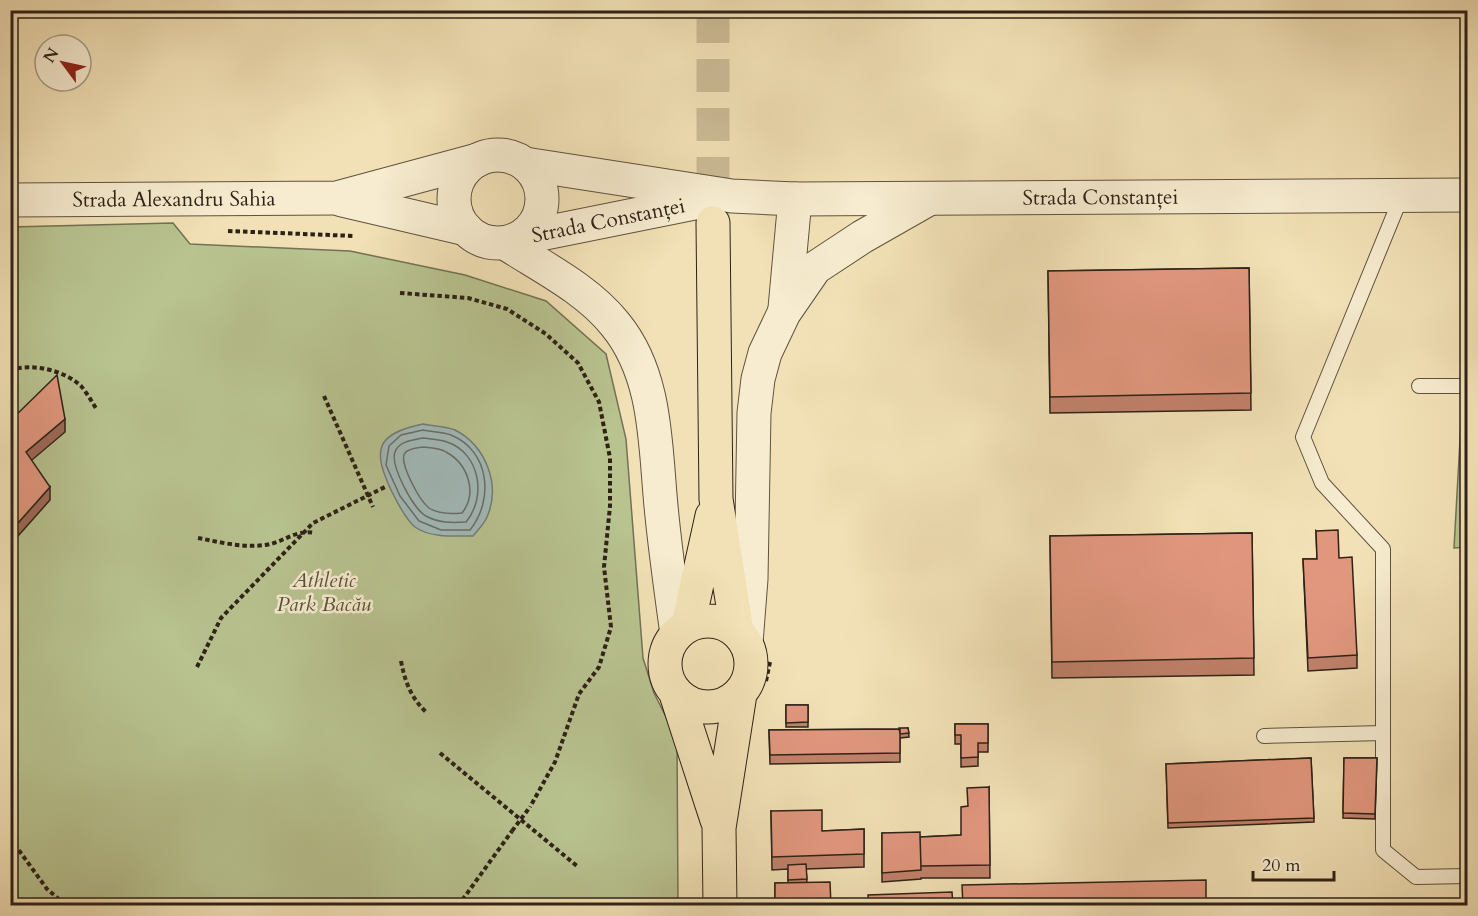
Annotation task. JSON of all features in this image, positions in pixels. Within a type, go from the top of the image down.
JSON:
[{"type":"main road","points":[[713,224],[716,500],[751,645],[751,670],[747,683],[753,689]]},
{"type":"main road","points":[[716,500],[682,629],[669,644],[665,657],[668,683],[687,703],[701,707],[715,707],[753,689]]},
{"type":"main road","points":[[682,629],[713,621],[751,645]]},
{"type":"main road","points":[[720,906],[719,828],[753,689]]},
{"type":"main road","points":[[676,694],[719,828]]},
{"type":"street","points":[[492,156],[508,156],[525,164],[535,174],[541,188],[542,202],[539,216],[531,228],[512,240],[494,243],[479,239],[466,229],[457,216],[454,195],[457,183],[466,170],[478,160],[492,156]]},
{"type":"street","name":"Strada Alexandru Sahia","points":[[337,198],[478,160]]},
{"type":"street","name":"Strada Constanței","points":[[525,164],[732,196],[795,199],[927,200],[1066,195],[1467,195]]},
{"type":"street","name":"Strada Constanței","points":[[512,240],[732,196]]},
{"type":"street","name":"Strada Alexandru Sahia","points":[[10,200],[337,198],[466,229]]},
{"type":"street","points":[[784,313],[795,199]]},
{"type":"street","points":[[751,645],[751,485],[756,391],[765,353],[784,313],[815,268],[862,237],[927,200]]},
{"type":"street","points":[[512,240],[590,300],[615,323],[637,356],[651,398],[668,573],[682,629]]},
{"type":"lane","points":[[1402,195],[1303,437],[1322,483],[1383,549],[1383,849],[1416,878],[1467,876]]},
{"type":"lane","points":[[1419,386],[1467,386]]},
{"type":"lane","points":[[1264,736],[1383,733]]},
{"type":"path","points":[[227,231],[364,237]]},
{"type":"path","points":[[400,293],[468,298],[507,309],[546,334],[579,363],[598,402],[610,458],[610,506],[604,567],[611,627],[599,667],[579,694],[555,762],[530,807],[458,906]]},
{"type":"path","points":[[10,370],[18,367],[50,369],[80,386],[97,410]]},
{"type":"path","points":[[324,396],[373,507]]},
{"type":"path","points":[[196,667],[221,618],[313,523],[385,487]]},
{"type":"path","points":[[198,538],[241,546],[267,545],[306,531],[315,533]]},
{"type":"path","points":[[751,645],[753,689]]},
{"type":"path","points":[[401,661],[414,700],[427,713]]},
{"type":"path","points":[[440,753],[576,866]]},
{"type":"path","points":[[10,838],[47,889],[67,906]]},
{"type":"green space","name":"Athletic Park Bacău","points":[[173,223],[190,244],[350,251],[465,275],[546,301],[606,354],[626,439],[643,658],[654,693],[677,739],[678,905],[11,905],[11,227]]},
{"type":"green space","points":[[1463,386],[1467,386],[1467,547],[1454,548]]},
{"type":"water","points":[[423,424],[455,430],[466,437],[475,446],[488,468],[492,492],[491,505],[486,520],[473,536],[443,536],[421,531],[408,520],[392,492],[382,465],[380,455],[382,446],[395,433]]},
{"type":"building","points":[[1249,268],[1251,393],[1050,397],[1048,271]]},
{"type":"building","points":[[57,375],[65,419],[26,452],[50,487],[10,532],[10,421]]},
{"type":"building","points":[[1338,530],[1339,558],[1352,557],[1357,655],[1308,658],[1303,559],[1317,559],[1316,531]]},
{"type":"building","points":[[1252,533],[1254,658],[1052,662],[1050,536]]},
{"type":"building","points":[[786,705],[808,705],[808,722],[786,723]]},
{"type":"building","points":[[955,724],[988,724],[988,743],[978,743],[978,757],[961,758],[961,735],[955,735]]},
{"type":"building","points":[[899,728],[908,728],[909,733],[900,734]]},
{"type":"building","points":[[900,729],[900,753],[770,755],[769,730]]},
{"type":"building","points":[[1311,758],[1314,818],[1168,823],[1166,764]]},
{"type":"building","points":[[1344,758],[1377,758],[1375,814],[1343,813]]},
{"type":"building","points":[[989,787],[990,865],[921,866],[920,837],[961,835],[961,807],[968,806],[967,788]]},
{"type":"building","points":[[822,810],[822,831],[864,829],[864,854],[772,857],[771,811]]},
{"type":"building","points":[[920,832],[921,870],[882,873],[882,833]]},
{"type":"building","points":[[806,864],[807,879],[788,880],[788,865]]},
{"type":"building","points":[[1206,880],[1206,906],[963,906],[962,885]]},
{"type":"building","points":[[830,882],[831,906],[798,906],[798,902],[775,902],[775,883]]},
{"type":"building","points":[[952,892],[953,906],[869,906],[868,895]]},
{"type":"tunnel","points":[[713,10],[713,222]]}]
